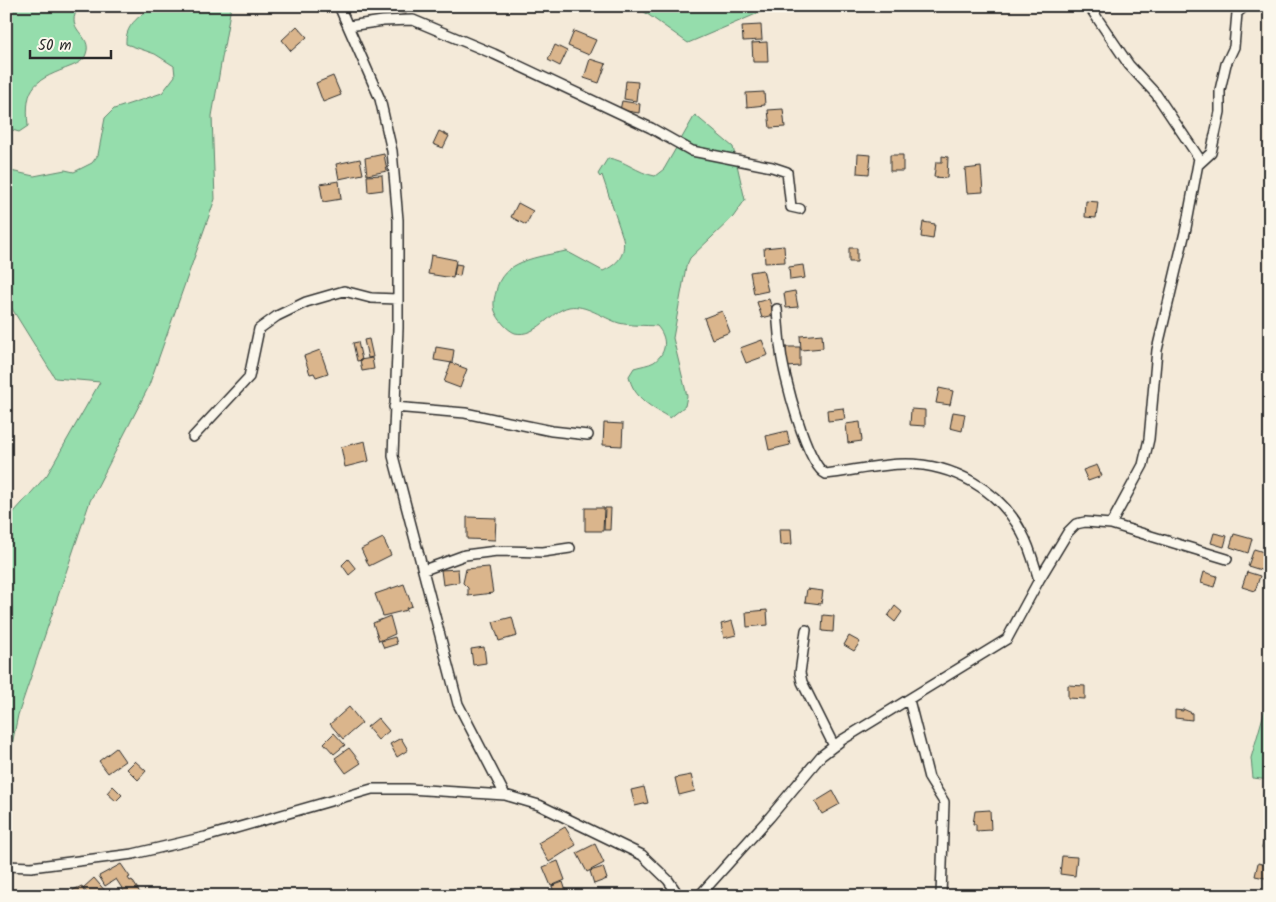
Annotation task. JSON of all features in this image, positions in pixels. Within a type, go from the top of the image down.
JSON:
[{"type":"street","points":[[339,6],[380,99],[392,151],[398,220],[398,299],[392,456],[424,570],[458,704],[505,796]]},
{"type":"street","points":[[1089,6],[1129,66],[1156,94],[1199,158],[1157,350],[1149,439],[1143,465],[1111,524]]},
{"type":"street","points":[[1199,164],[1211,153],[1220,112],[1220,90],[1226,64],[1234,47],[1237,13],[1245,6]]},
{"type":"street","points":[[349,26],[383,21],[413,20],[494,54],[651,128],[692,152],[772,167],[787,172],[791,208],[800,209]]},
{"type":"street","points":[[193,437],[249,378],[259,329],[277,316],[306,302],[344,291],[370,298],[398,299]]},
{"type":"street","points":[[777,309],[781,354],[802,435],[817,469],[826,474],[905,464],[942,468],[968,478],[987,490],[1010,514],[1022,533],[1039,580]]},
{"type":"street","points":[[394,407],[465,413],[552,431],[588,435]]},
{"type":"street","points":[[699,896],[770,818],[821,756],[834,746],[1008,639],[1039,580],[1068,532],[1076,524],[1085,522],[1111,524],[1227,559]]},
{"type":"street","points":[[424,570],[465,555],[497,551],[543,552],[570,548]]},
{"type":"street","points":[[806,630],[800,672],[802,682],[834,746]]},
{"type":"street","points":[[909,700],[929,778],[944,802],[941,896]]},
{"type":"street","points":[[6,866],[31,867],[133,854],[204,837],[372,789],[409,789],[505,796],[539,806],[642,855],[668,880],[678,896]]},
{"type":"green space","points":[[6,6],[80,6],[75,14],[74,21],[86,41],[87,47],[84,58],[80,61],[49,75],[35,86],[28,101],[28,126],[19,132],[6,128]]},
{"type":"green space","points":[[152,6],[231,6],[212,116],[215,199],[148,388],[90,501],[18,715],[6,774],[6,521],[47,475],[100,382],[55,378],[6,299],[6,170],[34,176],[65,170],[74,172],[92,163],[98,155],[105,118],[114,109],[162,93],[175,76],[174,66],[155,54],[126,44],[126,37],[130,27],[137,18]]},
{"type":"green space","points":[[636,6],[775,6],[688,43]]},
{"type":"green space","points":[[695,115],[733,147],[745,200],[733,217],[690,258],[686,267],[673,338],[687,396],[685,406],[670,418],[639,396],[631,384],[629,376],[634,368],[654,362],[662,354],[664,340],[657,326],[619,323],[588,309],[569,307],[562,309],[530,332],[515,333],[506,327],[498,317],[494,301],[499,281],[505,273],[513,267],[533,258],[566,251],[603,271],[617,262],[622,254],[623,238],[602,175],[600,177],[598,174],[608,158],[655,176],[664,169]]},
{"type":"green space","points":[[1270,692],[1270,780],[1253,778],[1251,758]]},
{"type":"building","points":[[379,6],[397,6],[396,12],[379,9]]},
{"type":"building","points":[[398,6],[407,6],[406,14],[397,12]]},
{"type":"building","points":[[761,25],[762,40],[743,41],[742,26]]},
{"type":"building","points":[[297,26],[307,37],[291,51],[282,40]]},
{"type":"building","points":[[574,31],[596,40],[589,55],[568,46]]},
{"type":"building","points":[[767,42],[768,62],[753,62],[752,43]]},
{"type":"building","points":[[555,45],[567,51],[560,66],[548,60]]},
{"type":"building","points":[[590,59],[606,64],[599,83],[584,78]]},
{"type":"building","points":[[333,76],[341,95],[323,102],[316,83]]},
{"type":"building","points":[[626,81],[638,82],[636,101],[624,99]]},
{"type":"building","points":[[764,92],[765,105],[747,107],[746,93]]},
{"type":"building","points":[[622,101],[640,104],[639,113],[620,110]]},
{"type":"building","points":[[783,109],[785,127],[770,128],[768,110]]},
{"type":"building","points":[[439,131],[449,136],[443,148],[433,144]]},
{"type":"building","points":[[384,154],[387,171],[367,175],[365,158]]},
{"type":"building","points":[[858,154],[871,155],[869,174],[857,173]]},
{"type":"building","points":[[890,155],[903,155],[903,171],[890,171]]},
{"type":"building","points":[[942,156],[948,157],[947,178],[934,177],[936,162],[942,162]]},
{"type":"building","points":[[360,159],[363,174],[339,179],[336,164]]},
{"type":"building","points":[[981,167],[983,192],[967,193],[965,169]]},
{"type":"building","points":[[382,175],[383,190],[368,192],[367,176]]},
{"type":"building","points":[[339,181],[341,199],[323,202],[320,184]]},
{"type":"building","points":[[1086,201],[1098,202],[1096,218],[1085,217]]},
{"type":"building","points":[[518,203],[533,211],[526,225],[511,217]]},
{"type":"building","points":[[923,222],[935,224],[933,239],[921,237]]},
{"type":"building","points":[[784,246],[785,262],[765,263],[764,248]]},
{"type":"building","points":[[849,248],[857,248],[857,262],[849,262]]},
{"type":"building","points":[[431,255],[456,260],[453,278],[428,274]]},
{"type":"building","points":[[456,264],[462,265],[460,276],[454,275]]},
{"type":"building","points":[[803,265],[805,278],[790,280],[789,267]]},
{"type":"building","points":[[763,270],[768,291],[754,294],[750,272]]},
{"type":"building","points":[[795,291],[798,307],[786,308],[784,293]]},
{"type":"building","points":[[769,299],[774,315],[762,318],[757,302]]},
{"type":"building","points":[[722,311],[730,332],[712,339],[704,318]]},
{"type":"building","points":[[822,334],[823,348],[801,350],[800,336]]},
{"type":"building","points":[[369,339],[373,357],[368,358],[364,340]]},
{"type":"building","points":[[762,340],[768,355],[746,363],[740,348]]},
{"type":"building","points":[[358,342],[362,360],[357,361],[353,343]]},
{"type":"building","points":[[436,347],[454,350],[452,363],[434,360]]},
{"type":"building","points":[[786,347],[800,347],[800,366],[787,367]]},
{"type":"building","points":[[320,350],[328,373],[316,377],[314,373],[310,374],[304,356]]},
{"type":"building","points":[[372,358],[374,369],[362,371],[360,360]]},
{"type":"building","points":[[451,363],[467,369],[460,388],[444,382]]},
{"type":"building","points":[[939,388],[953,391],[950,405],[936,403]]},
{"type":"building","points":[[843,408],[845,419],[828,421],[827,410]]},
{"type":"building","points":[[911,409],[925,410],[925,426],[910,425]]},
{"type":"building","points":[[953,412],[965,414],[962,431],[950,428]]},
{"type":"building","points":[[860,422],[862,441],[848,443],[846,424]]},
{"type":"building","points":[[604,423],[623,424],[622,446],[603,445]]},
{"type":"building","points":[[787,431],[790,445],[769,450],[766,436]]},
{"type":"building","points":[[365,441],[369,461],[345,467],[341,447]]},
{"type":"building","points":[[1097,465],[1102,476],[1088,481],[1083,470]]},
{"type":"building","points":[[585,508],[604,508],[603,531],[585,531]]},
{"type":"building","points":[[605,508],[611,508],[610,530],[604,530]]},
{"type":"building","points":[[467,517],[496,518],[495,540],[467,539]]},
{"type":"building","points":[[779,529],[791,529],[792,544],[780,545]]},
{"type":"building","points":[[1214,533],[1227,536],[1224,547],[1211,543]]},
{"type":"building","points":[[1234,534],[1252,539],[1248,553],[1230,547]]},
{"type":"building","points":[[383,538],[391,555],[369,566],[361,549]]},
{"type":"building","points":[[1254,549],[1270,554],[1264,571],[1248,566]]},
{"type":"building","points":[[348,559],[356,569],[349,575],[342,565]]},
{"type":"building","points":[[489,567],[493,593],[468,596],[468,588],[463,583],[466,569]]},
{"type":"building","points":[[458,569],[459,582],[443,585],[441,570]]},
{"type":"building","points":[[1204,572],[1217,576],[1214,587],[1201,583]]},
{"type":"building","points":[[1247,572],[1260,576],[1255,591],[1242,587]]},
{"type":"building","points":[[404,584],[412,606],[406,608],[407,610],[383,616],[375,594]]},
{"type":"building","points":[[807,589],[823,591],[821,604],[805,602]]},
{"type":"building","points":[[895,606],[902,612],[895,622],[888,616]]},
{"type":"building","points":[[767,610],[768,625],[747,627],[746,612]]},
{"type":"building","points":[[823,615],[834,616],[833,632],[822,631]]},
{"type":"building","points":[[390,616],[395,634],[379,641],[373,623]]},
{"type":"building","points":[[512,617],[517,636],[499,641],[493,622]]},
{"type":"building","points":[[732,621],[736,635],[724,638],[721,624]]},
{"type":"building","points":[[849,636],[860,642],[854,651],[844,645]]},
{"type":"building","points":[[395,637],[397,644],[384,648],[381,641]]},
{"type":"building","points":[[484,647],[486,663],[473,665],[471,649]]},
{"type":"building","points":[[1068,685],[1085,686],[1085,699],[1068,698]]},
{"type":"building","points":[[349,707],[362,723],[343,739],[330,724]]},
{"type":"building","points":[[1183,709],[1192,713],[1192,720],[1175,718],[1175,710],[1183,711]]},
{"type":"building","points":[[378,718],[389,731],[378,740],[367,727]]},
{"type":"building","points":[[334,733],[345,745],[334,754],[324,743]]},
{"type":"building","points":[[401,738],[408,750],[397,757],[390,744]]},
{"type":"building","points":[[116,748],[125,761],[108,773],[99,761]]},
{"type":"building","points":[[349,748],[361,763],[346,773],[335,758]]},
{"type":"building","points":[[135,761],[146,771],[138,780],[127,769]]},
{"type":"building","points":[[691,775],[695,791],[679,795],[675,778]]},
{"type":"building","points":[[113,786],[122,795],[116,801],[107,793]]},
{"type":"building","points":[[644,787],[648,803],[635,806],[631,790]]},
{"type":"building","points":[[833,791],[840,804],[822,814],[815,802]]},
{"type":"building","points":[[990,810],[991,830],[976,831],[976,824],[973,824],[975,811]]},
{"type":"building","points":[[565,827],[576,845],[549,862],[538,843]]},
{"type":"building","points":[[1264,837],[1270,838],[1270,849],[1262,848]]},
{"type":"building","points":[[595,844],[604,863],[587,872],[577,853]]},
{"type":"building","points":[[1062,856],[1077,857],[1075,876],[1060,874]]},
{"type":"building","points":[[558,861],[565,880],[551,886],[543,867]]},
{"type":"building","points":[[1258,863],[1270,866],[1270,879],[1255,876]]},
{"type":"building","points":[[121,864],[130,877],[128,878],[130,881],[132,880],[142,896],[127,896],[116,879],[105,886],[99,876]]},
{"type":"building","points":[[603,867],[607,879],[594,884],[590,871]]},
{"type":"building","points":[[94,878],[106,892],[102,896],[90,896],[83,888]]},
{"type":"building","points":[[563,882],[567,894],[555,896],[552,886]]},
{"type":"building","points":[[82,886],[86,896],[75,896],[73,890]]}]
